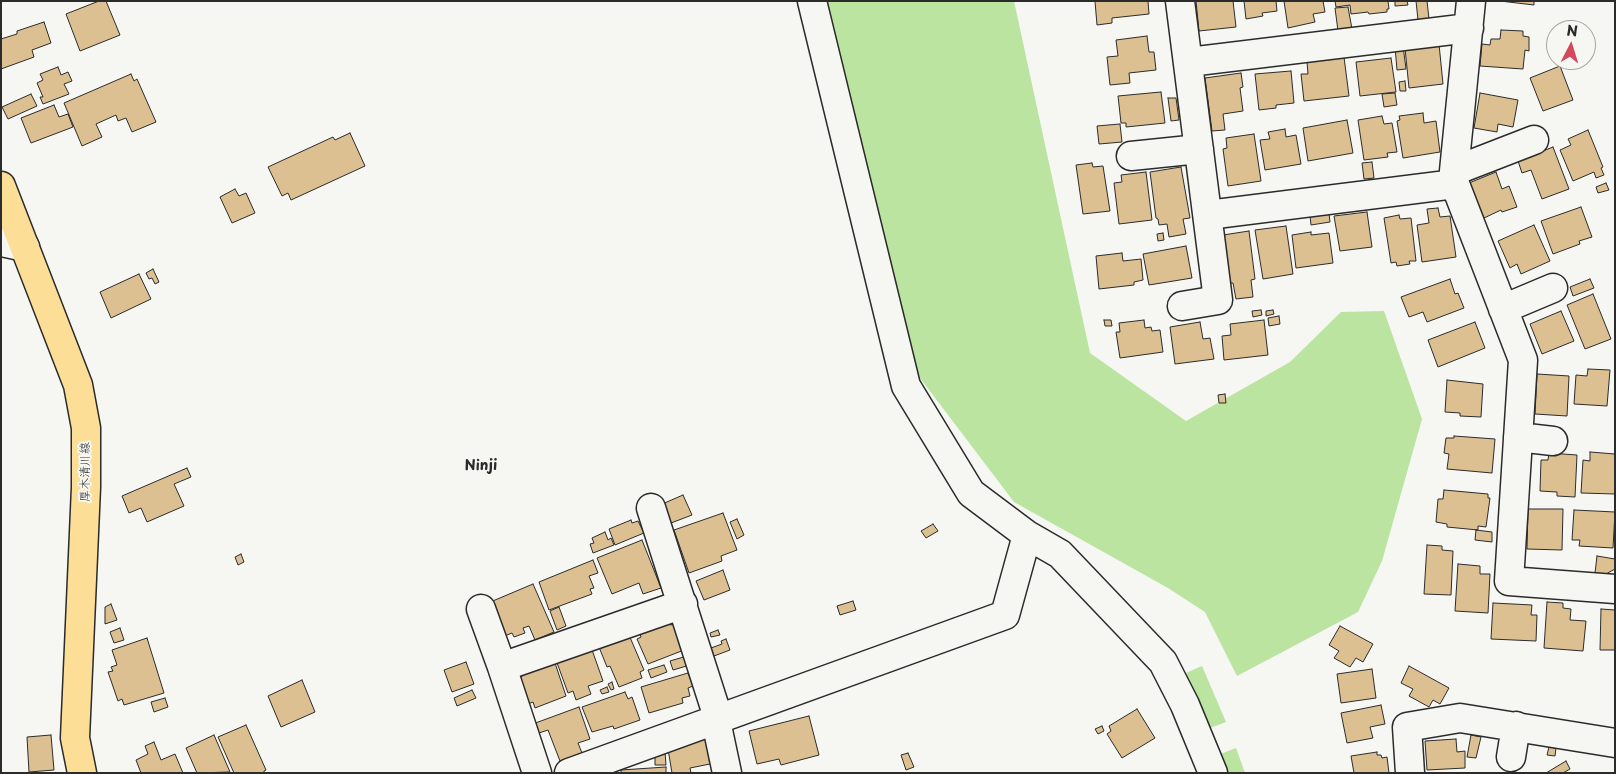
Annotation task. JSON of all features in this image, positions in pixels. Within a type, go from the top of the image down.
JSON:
[{"type":"main road","name":"厚木清川線","points":[[1,186],[13,244],[78,384],[86,428],[86,487],[75,738],[82,773]]},
{"type":"street","points":[[812,1],[906,386],[971,493],[1027,535],[1060,554],[1163,662],[1185,705],[1213,773]]},
{"type":"street","points":[[1180,1],[1218,300],[1182,306]]},
{"type":"street","points":[[1471,1],[1454,178],[1523,360],[1509,580],[1615,589]]},
{"type":"street","points":[[1188,62],[1469,28]]},
{"type":"street","points":[[1208,215],[1454,178],[1534,140]]},
{"type":"street","points":[[1131,156],[1200,149]]},
{"type":"street","points":[[1503,309],[1553,288]]},
{"type":"street","points":[[1518,438],[1553,442]]},
{"type":"street","points":[[651,508],[716,711],[716,721],[727,773]]},
{"type":"street","points":[[569,773],[1006,615],[1027,535]]},
{"type":"street","points":[[502,667],[683,604]]},
{"type":"street","points":[[481,609],[536,773]]},
{"type":"street","points":[[1410,773],[1404,716],[1460,718],[1615,743]]},
{"type":"street","points":[[1511,757],[1516,726]]},
{"type":"green space","points":[[817,1],[1014,1],[1090,353],[1186,421],[1290,362],[1341,312],[1384,311],[1422,419],[1382,561],[1358,612],[1237,676],[1205,612],[1168,588],[1014,502],[920,378]]},
{"type":"green space","points":[[1202,666],[1226,722],[1210,728],[1186,673]]},
{"type":"green space","points":[[1236,748],[1245,773],[1225,773],[1218,755]]},
{"type":"building","points":[[99,1],[106,1],[120,35],[80,51],[66,14]]},
{"type":"building","points":[[1095,1],[1148,1],[1149,14],[1112,18],[1112,23],[1097,25]]},
{"type":"building","points":[[1196,1],[1233,1],[1236,27],[1199,31]]},
{"type":"building","points":[[1244,1],[1276,1],[1277,11],[1262,13],[1263,16],[1246,19]]},
{"type":"building","points":[[1284,1],[1323,1],[1325,12],[1313,14],[1315,22],[1288,28]]},
{"type":"building","points":[[1335,1],[1388,1],[1389,9],[1387,9],[1387,12],[1351,14],[1350,5],[1336,7]]},
{"type":"building","points":[[1395,1],[1407,1],[1408,5],[1395,6]]},
{"type":"building","points":[[1416,1],[1427,1],[1429,19],[1418,20]]},
{"type":"building","points":[[1500,1],[1534,1],[1534,5]]},
{"type":"building","points":[[1348,7],[1352,29],[1338,31],[1335,8]]},
{"type":"building","points":[[44,22],[51,43],[32,50],[34,57],[1,69],[1,39],[17,34],[17,31]]},
{"type":"building","points":[[1501,30],[1523,31],[1523,36],[1529,37],[1529,51],[1525,50],[1523,69],[1480,66],[1482,44],[1490,45],[1491,39],[1500,39]]},
{"type":"building","points":[[1147,36],[1149,52],[1154,52],[1156,70],[1129,73],[1130,83],[1110,85],[1107,57],[1118,56],[1116,40]]},
{"type":"building","points":[[1439,44],[1443,84],[1409,88],[1405,48]]},
{"type":"building","points":[[1403,46],[1406,69],[1397,70],[1395,47]]},
{"type":"building","points":[[1344,57],[1349,96],[1304,101],[1301,74],[1308,74],[1307,62]]},
{"type":"building","points":[[1391,58],[1396,92],[1360,96],[1356,62]]},
{"type":"building","points":[[58,67],[61,75],[68,72],[72,81],[64,84],[69,94],[43,104],[40,97],[43,97],[37,83],[43,80],[40,74]]},
{"type":"building","points":[[1550,70],[1562,70],[1573,100],[1543,111],[1530,78]]},
{"type":"building","points":[[1291,71],[1294,103],[1276,105],[1276,108],[1259,110],[1255,74]]},
{"type":"building","points":[[1241,73],[1243,87],[1240,88],[1243,111],[1223,114],[1225,130],[1212,131],[1205,78]]},
{"type":"building","points":[[131,74],[134,81],[137,79],[156,122],[132,132],[126,118],[118,121],[116,115],[96,124],[102,137],[82,146],[64,103]]},
{"type":"building","points":[[1405,81],[1406,91],[1400,91],[1399,82]]},
{"type":"building","points":[[1161,92],[1165,123],[1126,127],[1126,123],[1121,123],[1118,96]]},
{"type":"building","points":[[1395,93],[1397,105],[1384,107],[1382,94]]},
{"type":"building","points":[[1480,93],[1518,100],[1513,127],[1498,124],[1497,132],[1474,128]]},
{"type":"building","points":[[31,94],[37,106],[8,119],[2,107]]},
{"type":"building","points":[[1168,98],[1176,98],[1179,120],[1171,121]]},
{"type":"building","points":[[54,105],[59,117],[68,114],[73,127],[31,143],[21,118]]},
{"type":"building","points":[[1423,113],[1424,123],[1436,121],[1440,152],[1403,158],[1397,121],[1400,120],[1399,116]]},
{"type":"building","points":[[1382,116],[1384,124],[1392,123],[1397,152],[1387,153],[1388,157],[1364,160],[1358,120]]},
{"type":"building","points":[[1347,120],[1353,153],[1308,161],[1303,128]]},
{"type":"building","points":[[1120,124],[1122,142],[1099,144],[1097,126]]},
{"type":"building","points":[[1285,129],[1286,137],[1296,135],[1301,164],[1265,170],[1260,140],[1270,139],[1268,132]]},
{"type":"building","points":[[1588,130],[1603,167],[1601,168],[1604,175],[1596,178],[1594,172],[1573,181],[1560,150],[1571,145],[1568,139]]},
{"type":"building","points":[[350,133],[365,166],[291,200],[288,193],[282,196],[268,167],[333,137],[335,140]]},
{"type":"building","points":[[1254,134],[1261,181],[1228,186],[1223,149],[1227,148],[1226,138]]},
{"type":"building","points":[[1553,147],[1569,189],[1542,199],[1531,170],[1522,173],[1518,161]]},
{"type":"building","points":[[1372,162],[1374,178],[1364,179],[1362,163]]},
{"type":"building","points":[[1092,163],[1093,167],[1103,166],[1110,211],[1083,214],[1076,165]]},
{"type":"building","points":[[1181,167],[1190,218],[1183,219],[1186,234],[1169,237],[1167,224],[1159,225],[1156,218],[1150,172]]},
{"type":"building","points":[[1146,172],[1152,220],[1119,224],[1114,183],[1122,182],[1121,175]]},
{"type":"building","points":[[1496,172],[1502,189],[1509,186],[1517,207],[1502,212],[1501,210],[1484,218],[1469,183]]},
{"type":"building","points":[[1606,183],[1609,190],[1598,193],[1596,187]]},
{"type":"building","points":[[235,189],[239,196],[246,193],[255,213],[232,223],[220,197]]},
{"type":"building","points":[[1581,207],[1592,237],[1579,241],[1580,244],[1553,254],[1541,221]]},
{"type":"building","points":[[1438,208],[1440,217],[1450,216],[1456,257],[1422,262],[1417,225],[1429,223],[1427,209]]},
{"type":"building","points":[[1367,212],[1372,247],[1340,251],[1334,216]]},
{"type":"building","points":[[1329,213],[1330,222],[1311,225],[1310,216]]},
{"type":"building","points":[[1399,215],[1400,219],[1411,218],[1416,261],[1409,261],[1410,264],[1397,266],[1396,262],[1391,263],[1384,218]]},
{"type":"building","points":[[1534,225],[1550,261],[1521,274],[1517,264],[1510,268],[1498,241]]},
{"type":"building","points":[[1286,226],[1293,274],[1263,279],[1255,230]]},
{"type":"building","points":[[1249,231],[1255,279],[1251,280],[1253,297],[1236,299],[1233,283],[1230,283],[1223,235]]},
{"type":"building","points":[[1311,232],[1311,235],[1329,233],[1333,263],[1296,268],[1292,235]]},
{"type":"building","points":[[1163,233],[1164,240],[1158,241],[1157,234]]},
{"type":"building","points":[[1186,246],[1192,278],[1149,285],[1143,254]]},
{"type":"building","points":[[1122,253],[1123,261],[1141,259],[1143,280],[1134,282],[1134,285],[1099,289],[1096,256]]},
{"type":"building","points":[[153,269],[159,282],[155,284],[146,273]]},
{"type":"building","points":[[139,274],[151,299],[111,318],[100,292]]},
{"type":"building","points":[[1450,279],[1455,294],[1458,293],[1464,308],[1427,322],[1423,312],[1409,317],[1401,297]]},
{"type":"building","points":[[1590,279],[1594,288],[1573,296],[1570,287]]},
{"type":"building","points":[[1593,294],[1611,339],[1585,349],[1567,305]]},
{"type":"building","points":[[1261,310],[1262,315],[1253,317],[1252,311]]},
{"type":"building","points":[[1273,310],[1274,314],[1266,316],[1266,311]]},
{"type":"building","points":[[1561,311],[1574,341],[1542,354],[1530,324]]},
{"type":"building","points":[[1279,316],[1280,324],[1269,326],[1268,318]]},
{"type":"building","points":[[1104,320],[1111,320],[1112,326],[1105,326]]},
{"type":"building","points":[[1144,320],[1145,328],[1151,327],[1152,331],[1160,330],[1163,352],[1120,358],[1116,332],[1120,332],[1119,323]]},
{"type":"building","points":[[1264,320],[1268,355],[1224,360],[1222,336],[1231,335],[1230,324]]},
{"type":"building","points":[[1200,322],[1203,339],[1210,338],[1214,359],[1175,364],[1170,327]]},
{"type":"building","points":[[1475,322],[1485,348],[1438,367],[1428,340]]},
{"type":"building","points":[[1588,369],[1610,370],[1607,406],[1574,404],[1576,375],[1587,376]]},
{"type":"building","points":[[1537,374],[1569,376],[1567,416],[1535,414]]},
{"type":"building","points":[[1447,380],[1483,384],[1481,417],[1460,416],[1460,413],[1445,412]]},
{"type":"building","points":[[1225,394],[1226,403],[1219,403],[1218,395]]},
{"type":"building","points":[[1454,436],[1495,439],[1492,473],[1447,469],[1449,454],[1444,453],[1446,438],[1454,438]]},
{"type":"building","points":[[1590,452],[1615,454],[1615,494],[1581,493],[1583,460],[1590,461]]},
{"type":"building","points":[[1549,453],[1577,455],[1575,497],[1557,496],[1557,492],[1540,491],[1541,460],[1548,460]]},
{"type":"building","points":[[187,468],[191,477],[174,484],[184,506],[147,522],[141,508],[129,513],[122,496]]},
{"type":"building","points":[[1444,490],[1488,494],[1488,498],[1490,498],[1486,527],[1478,526],[1478,530],[1447,527],[1447,524],[1436,522],[1438,499],[1443,499]]},
{"type":"building","points":[[683,495],[692,515],[671,523],[660,505]]},
{"type":"building","points":[[1528,509],[1563,509],[1562,550],[1527,549]]},
{"type":"building","points":[[1574,510],[1615,512],[1613,548],[1579,546],[1580,540],[1572,540]]},
{"type":"building","points":[[723,513],[737,550],[721,556],[722,561],[689,573],[674,530]]},
{"type":"building","points":[[737,519],[744,535],[737,539],[730,522]]},
{"type":"building","points":[[631,520],[632,523],[638,521],[644,533],[615,545],[609,529]]},
{"type":"building","points":[[933,524],[938,531],[926,538],[921,531]]},
{"type":"building","points":[[1476,530],[1492,532],[1492,542],[1475,540]]},
{"type":"building","points":[[605,532],[608,540],[611,538],[614,545],[593,553],[590,544],[594,543],[592,538]]},
{"type":"building","points":[[642,540],[661,588],[643,594],[639,583],[612,594],[597,558]]},
{"type":"building","points":[[1427,545],[1442,546],[1442,550],[1453,551],[1451,595],[1424,594]]},
{"type":"building","points":[[241,554],[244,562],[238,565],[235,557]]},
{"type":"building","points":[[1597,556],[1615,559],[1615,569],[1606,574],[1595,573]]},
{"type":"building","points":[[593,560],[598,573],[589,576],[594,588],[590,589],[592,594],[549,610],[539,582]]},
{"type":"building","points":[[1458,564],[1480,566],[1480,574],[1490,574],[1488,613],[1455,611]]},
{"type":"building","points":[[723,570],[730,590],[704,600],[696,581]]},
{"type":"building","points":[[533,584],[554,632],[535,640],[529,626],[523,628],[525,633],[514,637],[512,633],[502,637],[488,603]]},
{"type":"building","points":[[853,601],[856,610],[840,615],[837,606]]},
{"type":"building","points":[[1547,602],[1563,603],[1563,608],[1571,609],[1570,620],[1586,621],[1583,651],[1544,648]]},
{"type":"building","points":[[1493,603],[1532,605],[1531,615],[1537,615],[1536,641],[1491,639]]},
{"type":"building","points":[[111,604],[117,620],[105,624],[105,607]]},
{"type":"building","points":[[559,607],[566,626],[557,630],[550,611]]},
{"type":"building","points":[[1601,609],[1615,610],[1615,650],[1600,650]]},
{"type":"building","points":[[666,616],[670,625],[674,624],[684,650],[648,664],[637,639],[641,637],[638,628]]},
{"type":"building","points":[[1340,626],[1373,644],[1363,662],[1356,658],[1350,667],[1334,658],[1339,651],[1329,645]]},
{"type":"building","points":[[120,628],[124,640],[114,643],[110,632]]},
{"type":"building","points":[[718,630],[720,635],[711,637],[710,633]]},
{"type":"building","points":[[629,635],[644,670],[640,672],[642,678],[619,687],[610,666],[607,667],[599,647]]},
{"type":"building","points":[[147,638],[164,693],[124,705],[122,699],[118,701],[108,672],[113,671],[111,667],[117,665],[112,650]]},
{"type":"building","points":[[726,639],[730,650],[714,656],[711,648],[722,644],[721,641]]},
{"type":"building","points":[[591,647],[603,681],[588,686],[591,694],[576,700],[573,691],[568,693],[556,660]]},
{"type":"building","points":[[687,656],[690,665],[673,670],[670,661]]},
{"type":"building","points":[[554,660],[566,696],[535,708],[533,702],[525,705],[516,679],[522,677],[520,672]]},
{"type":"building","points":[[466,662],[474,684],[452,692],[444,670]]},
{"type":"building","points":[[664,665],[667,672],[651,678],[648,670]]},
{"type":"building","points":[[1409,666],[1449,688],[1440,704],[1433,700],[1429,707],[1409,696],[1413,689],[1401,683]]},
{"type":"building","points":[[1372,669],[1376,698],[1341,703],[1337,674]]},
{"type":"building","points":[[688,673],[693,686],[688,688],[690,696],[682,698],[683,703],[649,713],[641,687]]},
{"type":"building","points":[[302,680],[315,712],[281,727],[268,696]]},
{"type":"building","points":[[612,682],[614,689],[611,690],[608,684]]},
{"type":"building","points":[[607,687],[609,692],[602,694],[600,690]]},
{"type":"building","points":[[472,690],[476,698],[457,706],[454,698]]},
{"type":"building","points":[[625,692],[628,699],[632,697],[640,720],[614,729],[613,726],[592,732],[582,707]]},
{"type":"building","points":[[165,698],[168,707],[154,712],[151,702]]},
{"type":"building","points":[[1381,705],[1385,724],[1370,727],[1373,738],[1347,743],[1341,713]]},
{"type":"building","points":[[579,707],[590,739],[578,743],[582,753],[560,761],[548,730],[533,735],[530,725]]},
{"type":"building","points":[[1137,709],[1155,738],[1122,758],[1107,734],[1111,731],[1109,726]]},
{"type":"building","points":[[809,716],[819,755],[781,765],[779,759],[757,764],[749,731]]},
{"type":"building","points":[[246,725],[266,770],[264,773],[234,773],[218,737]]},
{"type":"building","points":[[1102,726],[1104,731],[1098,734],[1095,729]]},
{"type":"building","points":[[51,735],[54,770],[29,772],[27,737]]},
{"type":"building","points":[[214,735],[230,772],[197,773],[186,748]]},
{"type":"building","points":[[1471,735],[1481,737],[1476,758],[1467,757]]},
{"type":"building","points":[[705,736],[710,764],[690,768],[691,773],[672,773],[667,743]]},
{"type":"building","points":[[1456,739],[1457,752],[1465,751],[1465,768],[1427,770],[1425,741]]},
{"type":"building","points":[[154,742],[161,760],[175,754],[183,773],[141,773],[136,760],[148,754],[145,746]]},
{"type":"building","points":[[1549,747],[1556,748],[1555,756],[1547,755]]},
{"type":"building","points":[[655,752],[665,752],[666,765],[655,765]]},
{"type":"building","points":[[1377,752],[1377,755],[1381,755],[1382,758],[1387,757],[1389,773],[1354,773],[1351,756]]},
{"type":"building","points":[[908,753],[914,767],[906,770],[901,755]]},
{"type":"building","points":[[1566,761],[1570,769],[1563,773],[1546,773]]},
{"type":"building","points":[[666,767],[666,773],[621,773],[621,770]]},
{"type":"district","name":"Ninji","points":[[481,466]]}]
